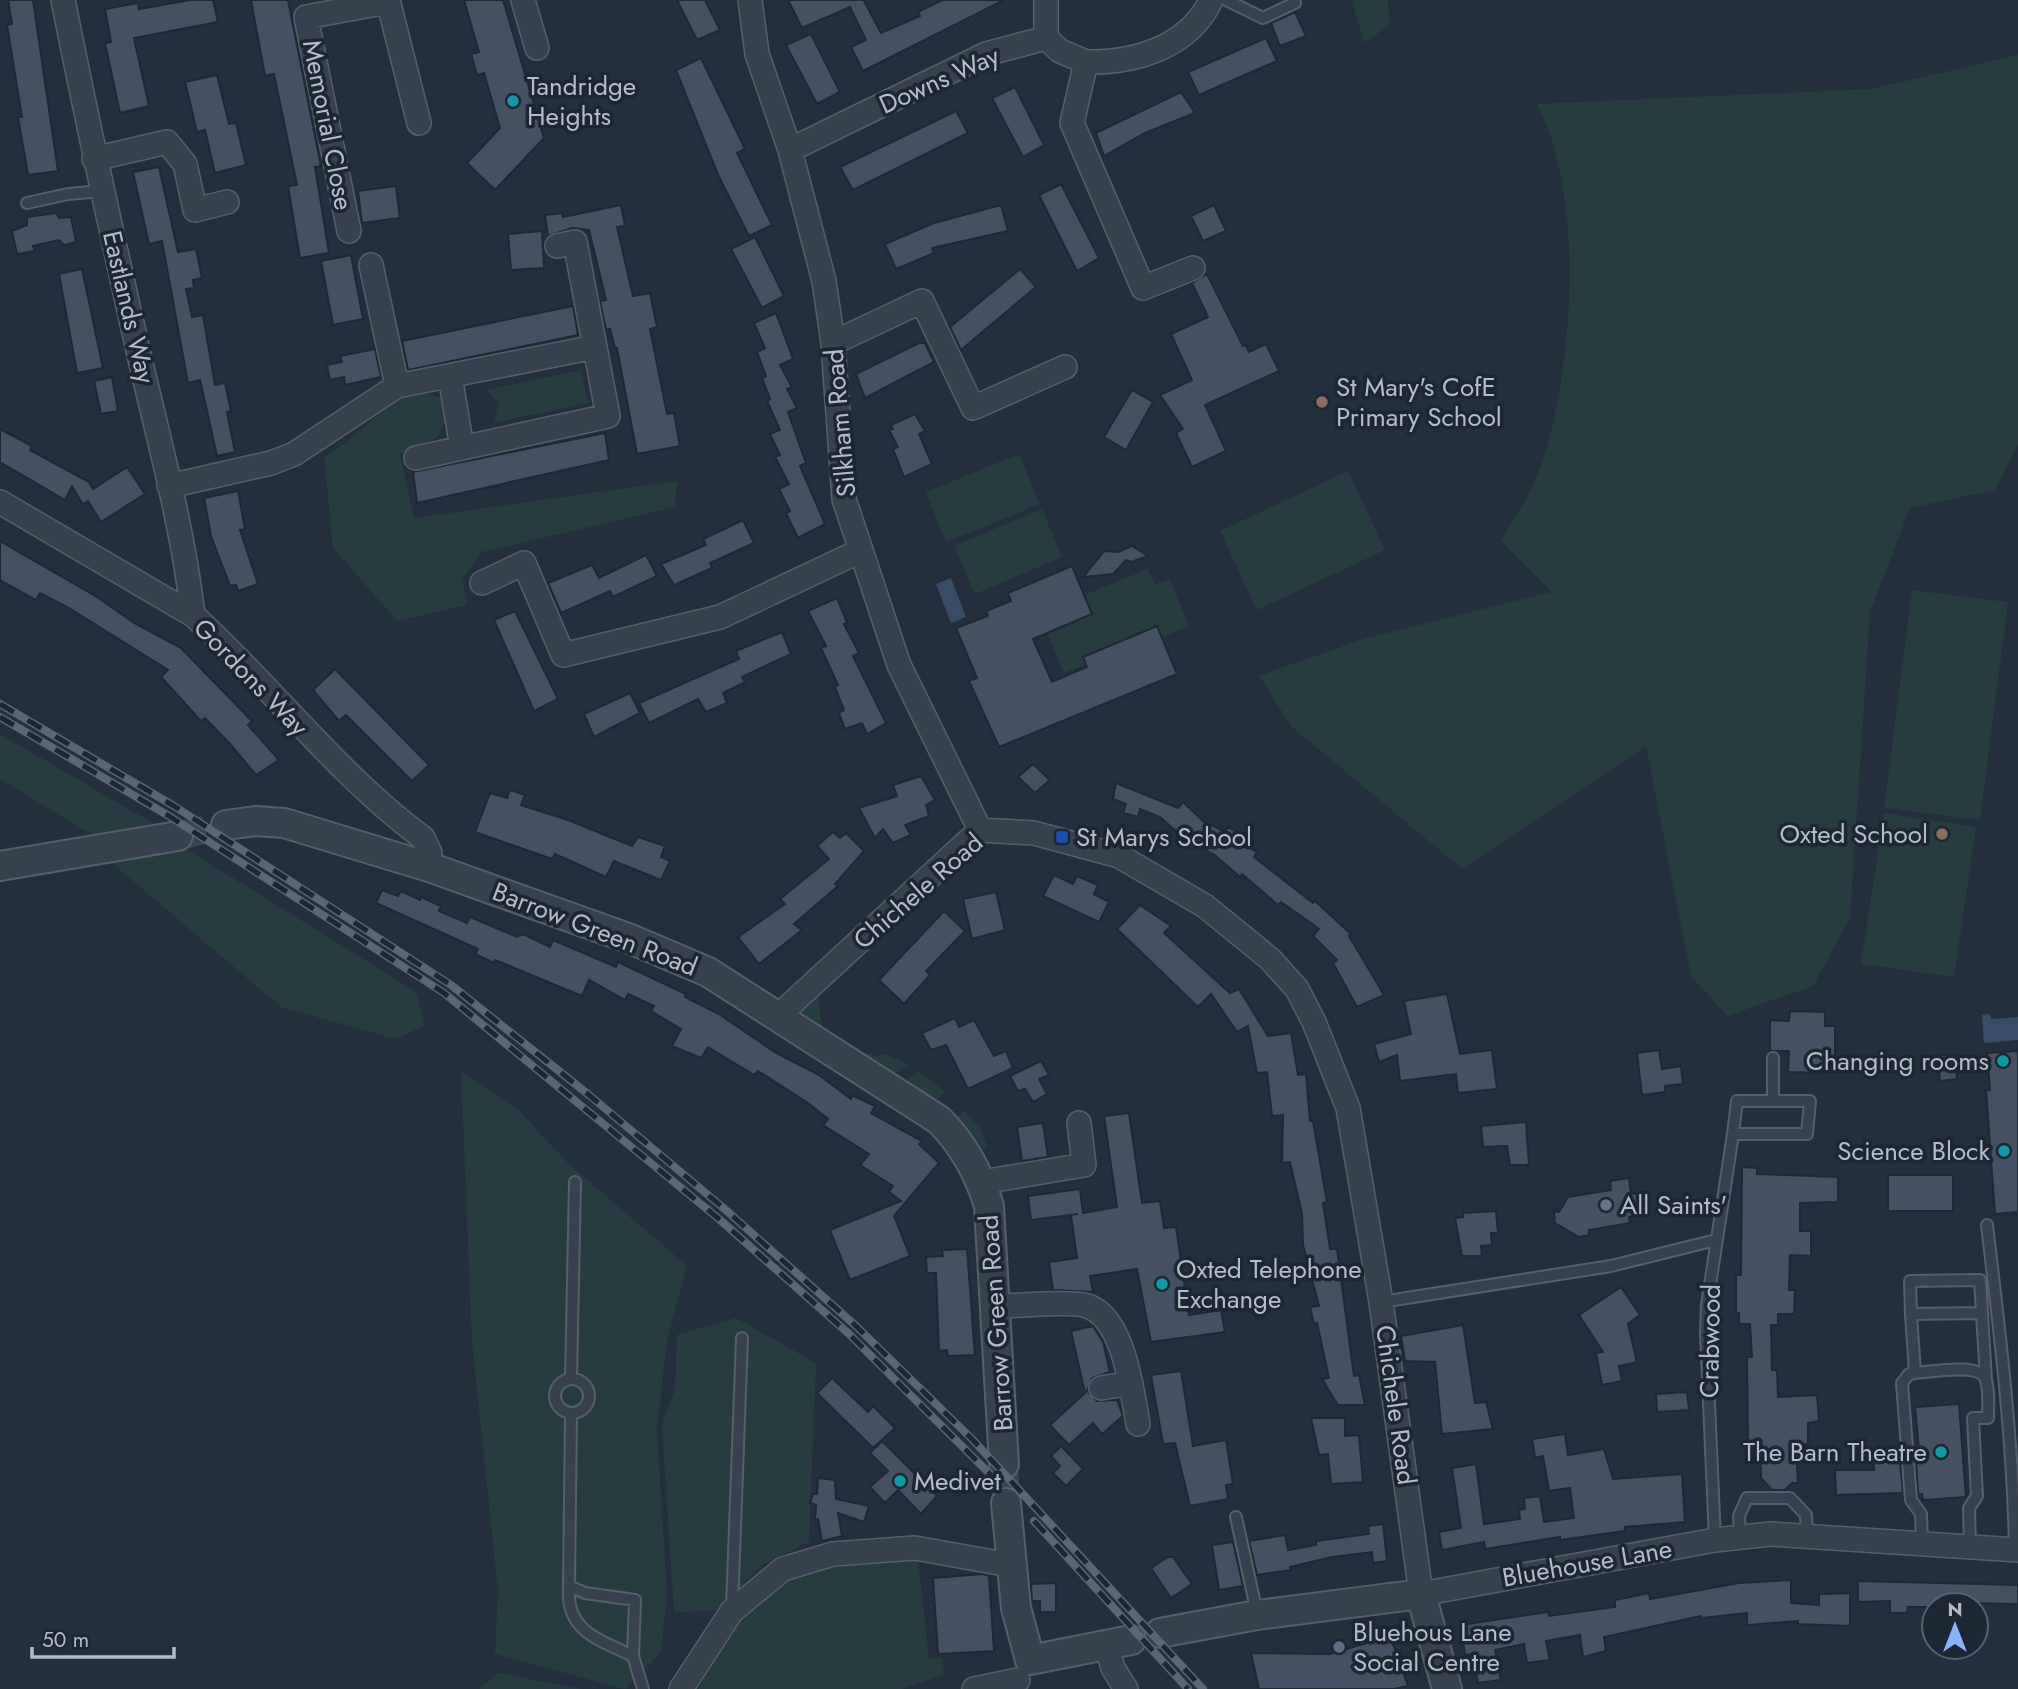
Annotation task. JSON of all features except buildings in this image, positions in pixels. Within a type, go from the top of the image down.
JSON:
[{"type":"street","name":"Eastlands Way","points":[[63,0],[94,159],[170,486],[188,574],[192,615]]},
{"type":"street","points":[[523,0],[537,48]]},
{"type":"street","name":"Silkham Road","points":[[750,0],[757,54],[790,150],[824,281],[833,343],[844,499],[899,665],[980,830]]},
{"type":"street","points":[[1046,0],[1046,38],[1060,51],[1086,62],[1112,63],[1146,55],[1188,33],[1211,0]]},
{"type":"street","name":"Memorial Close","points":[[349,231],[306,18],[311,8],[388,1],[419,123]]},
{"type":"street","name":"Downs Way","points":[[790,150],[986,54],[1046,38]]},
{"type":"street","points":[[1086,62],[1072,122],[1143,288],[1193,268]]},
{"type":"street","points":[[94,159],[167,142],[185,164],[195,209],[227,202]]},
{"type":"street","points":[[416,458],[608,416],[575,242],[557,246]]},
{"type":"street","points":[[371,265],[397,386]]},
{"type":"street","points":[[833,343],[922,302],[973,408],[1065,367]]},
{"type":"street","points":[[170,486],[271,463],[293,454],[397,386],[595,347]]},
{"type":"street","points":[[450,376],[462,448]]},
{"type":"street","name":"Gordons Way","points":[[0,502],[192,615],[219,639],[328,757],[423,838],[430,853],[429,867]]},
{"type":"street","points":[[482,583],[524,563],[563,655],[720,617],[860,551]]},
{"type":"street","name":"Barrow Green Road","points":[[226,825],[256,821],[285,823],[429,867],[628,938],[708,972],[939,1120],[967,1154],[982,1182],[993,1231],[1004,1464]]},
{"type":"street","name":"Chichele Road","points":[[777,1017],[980,830],[1034,833],[1119,856],[1205,906],[1270,959],[1297,989],[1314,1022],[1348,1108],[1381,1302],[1421,1594]]},
{"type":"street","points":[[0,866],[178,836]]},
{"type":"street","name":"Barrow Green Road","points":[[982,1182],[1084,1166],[1079,1123]]},
{"type":"street","points":[[996,1306],[1084,1305],[1104,1315],[1118,1339],[1131,1383],[1138,1424]]},
{"type":"street","points":[[1101,1388],[1131,1383]]},
{"type":"street","points":[[1006,1503],[1023,1676]]},
{"type":"street","name":"Bluehouse Lane","points":[[1160,1633],[1257,1615],[1421,1594],[1715,1540],[1807,1535],[2017,1550]]},
{"type":"street","points":[[681,1689],[732,1611],[783,1569],[834,1554],[915,1548],[1010,1565]]},
{"type":"street","points":[[1421,1594],[1447,1689]]},
{"type":"street","points":[[974,1689],[1023,1676],[1119,1642]]},
{"type":"street","points":[[1119,1642],[1113,1668],[1126,1689]]},
{"type":"lane","points":[[1226,0],[1263,18],[1295,3]]},
{"type":"lane","points":[[27,203],[68,194],[102,191]]},
{"type":"lane","points":[[1733,1139],[1807,1134],[1810,1101],[1773,1101],[1773,1058]]},
{"type":"lane","name":"Crabwood","points":[[1715,1540],[1706,1333],[1716,1240],[1737,1101],[1773,1101]]},
{"type":"lane","points":[[571,1378],[575,1182]]},
{"type":"lane","points":[[1987,1225],[2012,1393],[2017,1550]]},
{"type":"lane","points":[[1381,1302],[1611,1266],[1716,1240]]},
{"type":"lane","points":[[1915,1373],[1910,1281],[1980,1280],[1988,1418],[1973,1418],[1978,1496],[1969,1508],[1970,1547]]},
{"type":"lane","points":[[1911,1314],[1982,1313]]},
{"type":"lane","points":[[732,1611],[742,1338]]},
{"type":"lane","points":[[1922,1545],[1921,1514],[1911,1500],[1902,1383],[1909,1374],[1972,1369],[1981,1373],[1986,1382]]},
{"type":"lane","points":[[571,1378],[582,1382],[589,1391],[589,1402],[582,1411],[571,1414],[561,1411],[555,1402],[555,1391],[561,1382],[571,1378]]},
{"type":"lane","points":[[571,1414],[568,1604],[576,1625],[633,1656]]},
{"type":"lane","points":[[1740,1538],[1739,1516],[1747,1498],[1790,1498],[1805,1515],[1807,1535]]},
{"type":"lane","points":[[1236,1517],[1257,1615]]},
{"type":"lane","points":[[569,1586],[585,1593],[635,1600],[633,1656],[643,1689]]},
{"type":"green space","points":[[1352,0],[1388,0],[1390,25],[1364,43]]},
{"type":"green space","points":[[2018,55],[2018,444],[1995,490],[1910,508],[1870,612],[1850,918],[1813,986],[1727,1016],[1691,976],[1646,746],[1462,869],[1292,727],[1259,676],[1363,639],[1551,592],[1501,540],[1533,486],[1546,450],[1556,411],[1568,322],[1568,228],[1562,183],[1552,141],[1537,104],[1871,89]]},
{"type":"green space","points":[[581,370],[588,403],[494,423],[499,403],[487,390]]},
{"type":"green space","points":[[423,392],[442,398],[448,416],[438,437],[400,454],[414,518],[677,481],[675,507],[482,552],[462,579],[467,605],[397,621],[333,548],[324,457],[352,438],[397,398]]},
{"type":"green space","points":[[1019,454],[1040,504],[946,542],[926,492]]},
{"type":"green space","points":[[1348,471],[1385,550],[1257,610],[1220,531]]},
{"type":"green space","points":[[1042,509],[1062,557],[975,594],[954,546]]},
{"type":"green space","points":[[1148,569],[1155,585],[1170,579],[1189,626],[1162,637],[1157,626],[1084,657],[1086,664],[1064,673],[1047,633],[1092,614],[1084,595]]},
{"type":"green space","points":[[1912,590],[2008,602],[1980,820],[1884,808]]},
{"type":"green space","points":[[0,734],[156,825],[94,836],[0,779]]},
{"type":"green space","points":[[1884,813],[1976,827],[1954,977],[1861,964]]},
{"type":"green space","points":[[188,850],[416,992],[425,1026],[395,1039],[281,1007],[111,862]]},
{"type":"green space","points":[[818,995],[823,1034],[803,1018],[801,1010]]},
{"type":"green space","points":[[844,1047],[875,1056],[886,1054],[908,1065],[894,1074]]},
{"type":"green space","points":[[461,1071],[517,1109],[570,1165],[687,1266],[668,1335],[657,1426],[667,1596],[661,1652],[625,1689],[495,1654],[498,1591],[472,1342]]},
{"type":"green space","points":[[918,1071],[945,1092],[935,1101],[906,1081]]},
{"type":"green space","points":[[964,1111],[980,1128],[988,1148],[978,1151],[954,1119]]},
{"type":"green space","points":[[736,1318],[816,1363],[809,1542],[762,1565],[715,1611],[674,1612],[662,1426],[675,1389],[677,1335]]},
{"type":"green space","points":[[917,1551],[929,1659],[942,1658],[944,1674],[902,1689],[698,1689],[734,1628],[757,1602],[785,1580],[832,1563]]},
{"type":"green space","points":[[498,1673],[582,1689],[479,1689]]},
{"type":"water","points":[[951,578],[966,617],[951,623],[936,584]]},
{"type":"water","points":[[1990,1014],[1991,1019],[2018,1017],[2018,1040],[1984,1043],[1982,1015]]},
{"type":"tunnel","points":[[178,836],[226,825]]},
{"type":"tunnel","points":[[1004,1464],[1006,1503]]},
{"type":"railway","points":[[0,704],[174,806],[451,985],[589,1095],[727,1211],[856,1326],[972,1439],[1203,1689]]},
{"type":"railway","points":[[0,717],[169,816],[444,993],[719,1219],[849,1334],[999,1483]]},
{"type":"railway","points":[[1034,1521],[1188,1689]]},
{"type":"place","name":"Tandridge Heights","points":[[513,101]]},
{"type":"place","name":"St Mary's CofE Primary School","points":[[1322,402]]},
{"type":"place","name":"Oxted School","points":[[1942,834]]},
{"type":"place","name":"St Marys School","points":[[1062,837]]},
{"type":"place","name":"Changing rooms","points":[[2003,1061]]},
{"type":"place","name":"Science Block","points":[[2004,1151]]},
{"type":"place","name":"All Saints'","points":[[1606,1205]]},
{"type":"place","name":"Oxted Telephone Exchange","points":[[1162,1284]]},
{"type":"place","name":"The Barn Theatre","points":[[1941,1452]]},
{"type":"place","name":"Medivet","points":[[900,1481]]},
{"type":"place","name":"Bluehous Lane Social Centre","points":[[1339,1647]]}]
